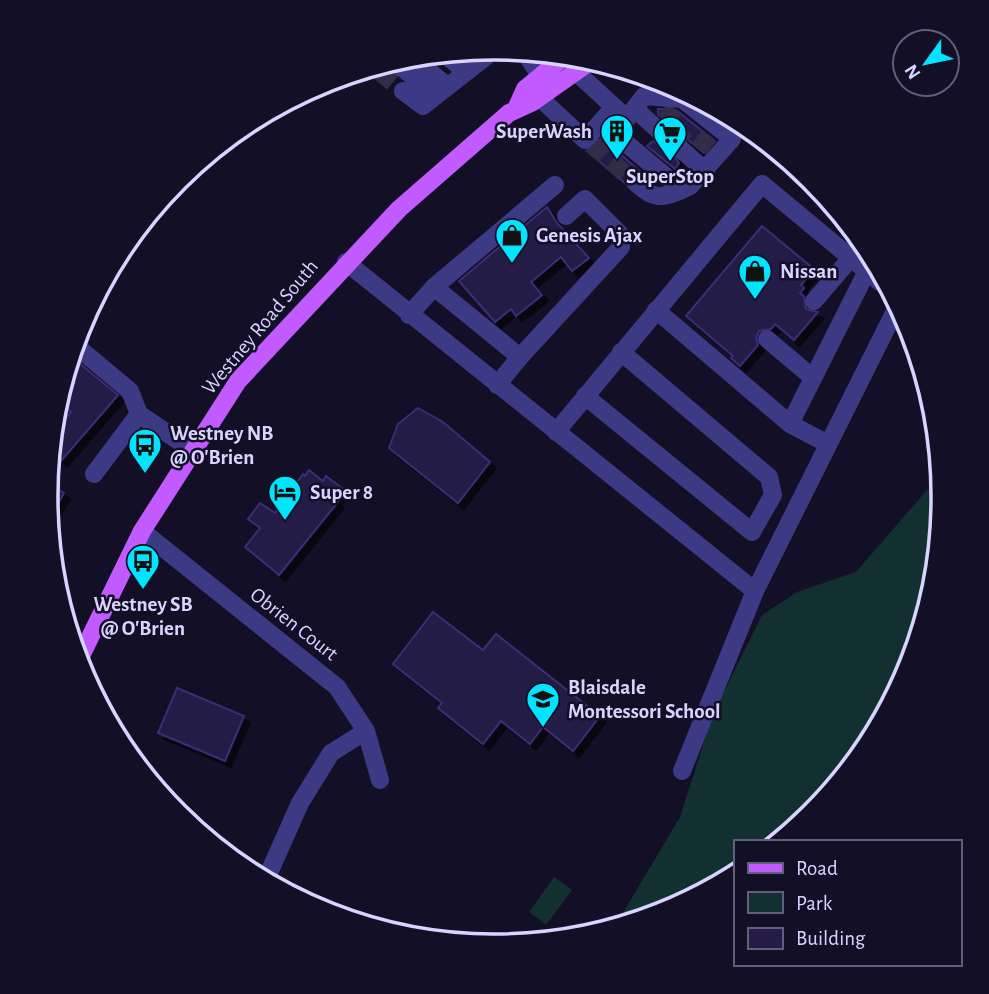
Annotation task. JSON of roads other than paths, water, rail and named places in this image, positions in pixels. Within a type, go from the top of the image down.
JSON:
[{"type":"main road","name":"Westney Road South","points":[[517,107],[525,89],[555,64]]},
{"type":"main road","name":"Westney Road South","points":[[85,648],[142,531],[238,381],[346,262],[399,209],[517,107],[540,97],[580,69]]},
{"type":"street","points":[[403,91],[423,106],[457,75],[478,61]]},
{"type":"street","points":[[531,62],[540,76]]},
{"type":"street","points":[[440,64],[457,75]]},
{"type":"street","points":[[428,66],[457,75]]},
{"type":"street","points":[[414,68],[457,75]]},
{"type":"street","points":[[580,69],[625,111],[695,118],[707,144],[682,190],[665,197],[654,197],[637,184]]},
{"type":"street","points":[[540,97],[588,142],[644,96],[672,115]]},
{"type":"street","points":[[625,111],[615,134],[682,190]]},
{"type":"street","points":[[556,432],[762,184],[869,272]]},
{"type":"street","points":[[409,315],[434,287],[555,185]]},
{"type":"street","points":[[497,386],[520,357],[621,247],[620,234],[585,199],[566,216]]},
{"type":"street","points":[[814,301],[851,258]]},
{"type":"street","points":[[346,262],[755,591]]},
{"type":"street","points":[[790,424],[813,378],[873,278]]},
{"type":"street","points":[[434,287],[520,357]]},
{"type":"street","points":[[656,310],[790,424],[828,444]]},
{"type":"street","points":[[682,771],[755,591],[892,317]]},
{"type":"street","points":[[767,339],[813,378]]},
{"type":"street","points":[[83,352],[130,391],[139,414],[192,450]]},
{"type":"street","points":[[585,396],[752,532],[773,495],[769,477],[621,352]]},
{"type":"street","points":[[94,474],[139,414]]},
{"type":"street","name":"Obrien Court","points":[[142,531],[337,687],[366,731],[380,780]]},
{"type":"street","points":[[270,871],[300,803],[331,753],[366,731]]},
{"type":"tunnel","points":[[383,75],[403,91]]},
{"type":"tunnel","points":[[665,121],[675,109]]},
{"type":"tunnel","points":[[674,143],[691,122]]},
{"type":"tunnel","points":[[699,149],[709,136]]},
{"type":"tunnel","points":[[591,144],[637,184]]},
{"type":"place","name":"SuperWash","points":[[617,161]]},
{"type":"place","name":"SuperStop","points":[[670,163]]},
{"type":"place","name":"Genesis Ajax","points":[[512,265]]},
{"type":"place","name":"Nissan","points":[[755,301]]},
{"type":"place","name":"Westney NB @ O'Brien","points":[[145,475]]},
{"type":"place","name":"Super 8","points":[[285,522]]},
{"type":"place","name":"Westney SB @ O'Brien","points":[[143,591]]},
{"type":"place","name":"Blaisdale Montessori School","points":[[543,729]]}]
